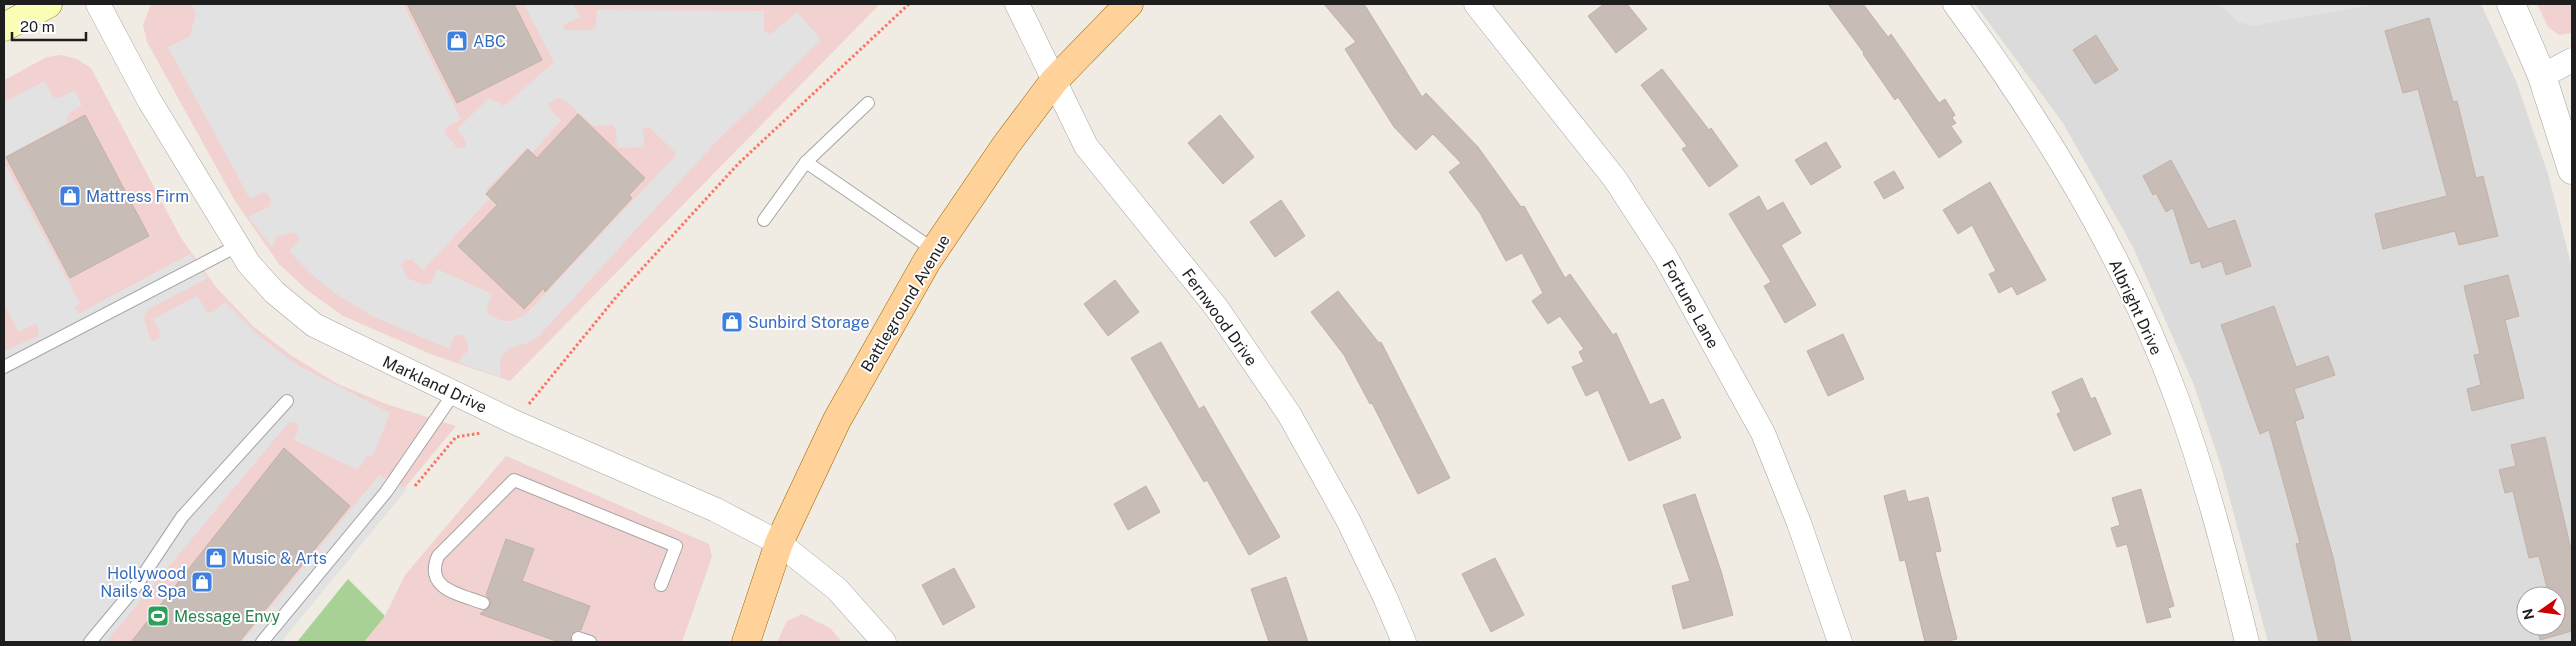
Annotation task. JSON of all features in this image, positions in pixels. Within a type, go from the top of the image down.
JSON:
[{"type":"main road","points":[[4,27],[48,4]]},
{"type":"main road","name":"Battleground Avenue","points":[[746,642],[779,543],[837,420],[934,250],[1006,145],[1054,82],[1129,4]]},
{"type":"street","name":"Markland Drive","points":[[98,4],[149,100],[249,264],[274,292],[314,325],[514,422],[716,510],[779,543],[837,589],[884,642]]},
{"type":"street","name":"Fernwood Drive","points":[[1017,4],[1086,146],[1216,307],[1289,414],[1348,520],[1385,597],[1404,642]]},
{"type":"street","name":"Fortune Lane","points":[[1476,4],[1615,179],[1664,256],[1763,433],[1799,523],[1840,642]]},
{"type":"street","name":"Albright Drive","points":[[1955,4],[2018,92],[2061,160],[2096,224],[2152,338],[2197,458],[2221,535],[2247,642]]},
{"type":"street","points":[[2511,4],[2542,76],[2572,170]]},
{"type":"street","points":[[2542,76],[2572,60]]},
{"type":"lane","points":[[764,220],[806,162],[868,103]]},
{"type":"lane","points":[[806,162],[934,250]]},
{"type":"lane","points":[[4,367],[237,246]]},
{"type":"lane","points":[[262,642],[386,492],[454,393]]},
{"type":"lane","points":[[90,642],[134,589],[182,517],[287,401]]},
{"type":"lane","points":[[483,603],[445,588],[436,580],[433,568],[438,556],[514,480],[676,546],[661,585]]},
{"type":"path","points":[[410,492],[456,437],[476,434],[514,422],[617,296],[738,164],[909,4]]},
{"type":"shaded area","points":[[151,4],[880,4],[510,381],[433,355],[343,316],[308,291],[279,264],[235,201],[147,42],[143,25]]},
{"type":"shaded area","points":[[191,4],[403,4],[461,119],[445,128],[445,133],[457,148],[464,148],[467,143],[457,129],[489,98],[504,106],[554,62],[524,4],[573,4],[580,17],[563,25],[565,30],[591,30],[596,26],[597,10],[764,11],[764,31],[771,34],[797,12],[821,40],[713,145],[539,336],[530,342],[511,348],[504,354],[500,361],[501,377],[458,362],[468,350],[468,342],[463,335],[454,336],[450,349],[372,316],[336,294],[310,273],[289,251],[300,240],[294,232],[276,237],[272,247],[248,217],[270,206],[271,199],[267,193],[263,192],[250,199],[168,47],[190,36],[196,13]],"holes":[[[556,98],[564,99],[593,126],[613,125],[616,130],[617,148],[644,147],[643,128],[649,127],[677,154],[527,313],[514,321],[502,321],[488,314],[487,309],[492,294],[437,269],[431,284],[424,285],[407,278],[401,264],[405,260],[412,260],[423,270],[492,196],[486,190],[526,148],[532,153],[561,120],[549,108],[548,104]]]},
{"type":"shaded area","points":[[1975,4],[2481,4],[2516,81],[2548,174],[2572,268],[2572,642],[2268,642],[2221,466],[2194,385],[2133,247],[2063,123]]},
{"type":"shaded area","points":[[2220,4],[2377,4],[2253,26],[2238,22]]},
{"type":"shaded area","points":[[2537,4],[2572,4],[2572,33],[2559,35],[2548,27]]},
{"type":"shaded area","points":[[61,55],[77,59],[91,68],[181,238],[216,287],[253,326],[292,356],[338,384],[386,404],[456,426],[277,642],[4,642],[4,80],[47,57]]},
{"type":"shaded area","points":[[45,81],[53,97],[60,98],[74,90],[82,105],[68,114],[67,123],[4,157],[4,102]]},
{"type":"shaded area","points":[[4,162],[80,303],[75,308],[78,314],[190,254],[208,278],[147,310],[144,317],[149,337],[153,341],[159,338],[160,332],[153,319],[197,296],[207,312],[213,312],[225,302],[259,336],[297,365],[390,413],[373,456],[367,456],[358,470],[294,440],[299,429],[296,423],[289,422],[106,642],[4,642],[4,351],[38,336],[39,330],[36,323],[19,332],[4,304]]},
{"type":"shaded area","points":[[506,456],[709,544],[712,557],[682,642],[364,642],[385,616],[405,575]]},
{"type":"shaded area","points":[[379,475],[407,489],[281,642],[242,642]]},
{"type":"shaded area","points":[[802,614],[830,628],[842,642],[777,642],[787,621]]},
{"type":"green space","points":[[348,579],[385,616],[364,642],[297,642]]},
{"type":"building","points":[[407,4],[514,4],[542,60],[457,103]]},
{"type":"building","points":[[1324,4],[1364,4],[1422,97],[1426,93],[1478,147],[1521,207],[1524,206],[1565,278],[1570,274],[1613,335],[1616,333],[1650,405],[1663,399],[1681,438],[1629,461],[1598,390],[1586,396],[1572,367],[1584,362],[1579,352],[1584,349],[1560,316],[1548,324],[1532,301],[1543,293],[1522,253],[1506,261],[1480,213],[1449,172],[1461,163],[1433,134],[1416,150],[1394,127],[1345,49],[1356,42]]},
{"type":"building","points":[[1604,4],[1627,4],[1647,29],[1616,53],[1588,16]]},
{"type":"building","points":[[1828,4],[1863,4],[1888,37],[1891,34],[1939,103],[1945,99],[1955,115],[1952,118],[1956,123],[1951,126],[1962,142],[1939,158],[1898,97],[1895,100]]},
{"type":"building","points":[[2429,18],[2453,102],[2457,101],[2476,178],[2483,176],[2498,236],[2459,245],[2455,231],[2383,249],[2375,214],[2447,196],[2418,89],[2403,93],[2385,31]]},
{"type":"building","points":[[2096,35],[2118,70],[2095,84],[2073,50]]},
{"type":"building","points":[[1662,69],[1709,130],[1711,128],[1738,166],[1709,187],[1682,149],[1687,146],[1641,85]]},
{"type":"building","points":[[578,114],[645,178],[629,195],[632,198],[545,292],[544,288],[524,309],[458,246],[497,205],[486,194],[528,149],[537,158]]},
{"type":"building","points":[[85,115],[149,236],[70,278],[6,157]]},
{"type":"building","points":[[1220,115],[1254,157],[1223,184],[1188,143]]},
{"type":"building","points":[[1826,142],[1841,167],[1811,185],[1795,160]]},
{"type":"building","points":[[2171,160],[2208,229],[2235,220],[2251,266],[2226,275],[2222,261],[2202,268],[2200,261],[2191,264],[2173,208],[2166,212],[2156,193],[2153,195],[2143,176]]},
{"type":"building","points":[[1894,171],[1904,188],[1884,199],[1874,182]]},
{"type":"building","points":[[1990,182],[2046,280],[2017,295],[2012,286],[1999,293],[1989,274],[1996,271],[1972,225],[1958,234],[1943,210]]},
{"type":"building","points":[[1759,196],[1767,211],[1783,202],[1801,233],[1781,245],[1816,305],[1785,323],[1764,286],[1771,282],[1729,214]]},
{"type":"building","points":[[1281,200],[1305,236],[1275,257],[1250,222]]},
{"type":"building","points":[[2508,275],[2519,316],[2505,320],[2524,398],[2472,411],[2467,389],[2481,385],[2474,355],[2480,354],[2464,286]]},
{"type":"building","points":[[1115,280],[1139,312],[1108,336],[1084,304]]},
{"type":"building","points":[[1338,291],[1379,343],[1381,342],[1450,478],[1418,494],[1372,403],[1370,404],[1344,355],[1311,312]]},
{"type":"building","points":[[2274,306],[2296,367],[2328,356],[2335,375],[2294,389],[2304,418],[2295,421],[2333,557],[2351,642],[2319,642],[2296,544],[2300,543],[2269,430],[2260,434],[2221,325]]},
{"type":"building","points":[[1843,334],[1864,379],[1828,396],[1807,351]]},
{"type":"building","points":[[1161,342],[1199,409],[1204,406],[1280,537],[1249,555],[1207,480],[1204,482],[1131,358]]},
{"type":"building","points":[[2082,378],[2091,399],[2095,397],[2111,434],[2074,451],[2057,414],[2061,412],[2052,392]]},
{"type":"building","points":[[2545,437],[2572,554],[2572,631],[2566,633],[2566,586],[2546,586],[2539,556],[2529,558],[2513,491],[2505,493],[2499,470],[2516,466],[2511,445]]},
{"type":"building","points":[[284,448],[350,506],[239,642],[131,642]]},
{"type":"building","points":[[1146,486],[1160,512],[1128,530],[1114,504]]},
{"type":"building","points":[[2141,489],[2174,606],[2168,608],[2171,617],[2147,623],[2127,544],[2117,547],[2111,528],[2120,525],[2112,498]]},
{"type":"building","points":[[1905,490],[1908,502],[1928,497],[1941,551],[1935,552],[1957,639],[1944,642],[1925,642],[1905,560],[1900,561],[1884,496]]},
{"type":"building","points":[[1695,494],[1721,571],[1733,615],[1683,629],[1672,586],[1690,581],[1663,505]]},
{"type":"building","points":[[506,539],[534,549],[522,581],[590,606],[581,630],[576,630],[570,635],[571,642],[559,642],[480,614],[490,606],[491,601],[486,595]]},
{"type":"building","points":[[1495,558],[1524,615],[1491,632],[1462,574]]},
{"type":"building","points":[[954,568],[975,607],[943,625],[922,585]]},
{"type":"building","points":[[1286,577],[1308,642],[1269,642],[1251,589]]},
{"type":"building","points":[[2539,636],[2554,636],[2540,640]]},
{"type":"place","name":"ABC","points":[[457,41]]},
{"type":"place","name":"Mattress Firm","points":[[70,196]]},
{"type":"place","name":"Sunbird Storage","points":[[732,322]]},
{"type":"place","name":"Music & Arts","points":[[216,558]]},
{"type":"place","name":"Hollywood Nails & Spa","points":[[202,582]]},
{"type":"place","name":"Message Envy","points":[[158,616]]}]
